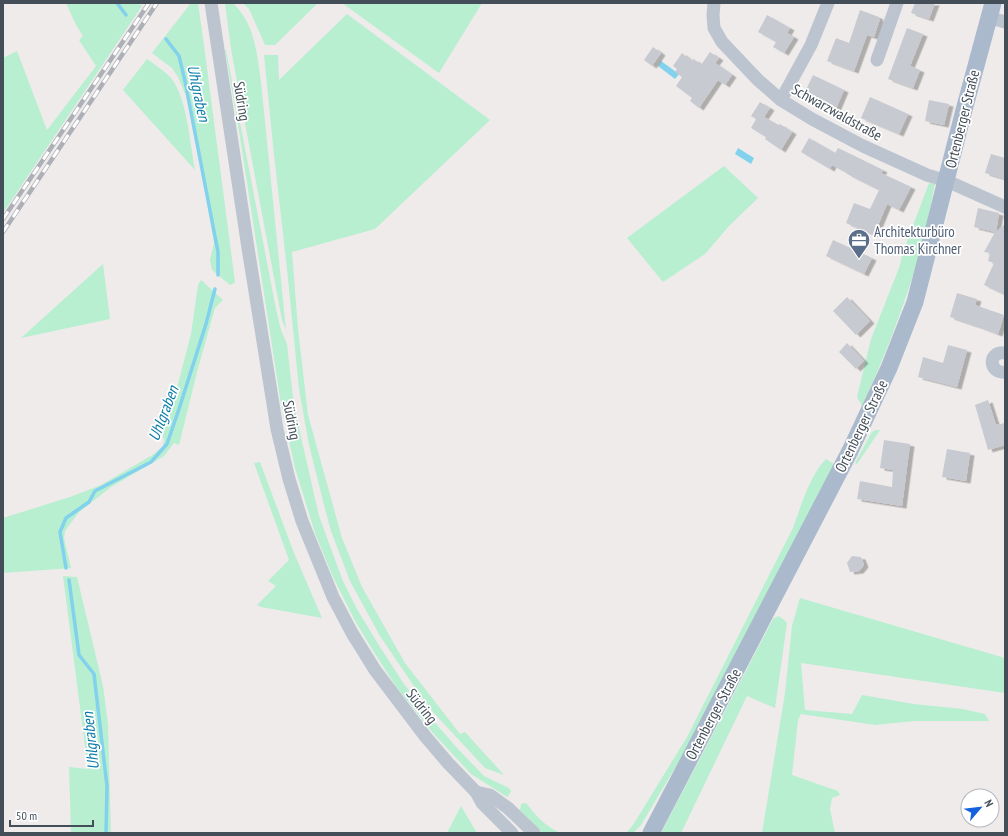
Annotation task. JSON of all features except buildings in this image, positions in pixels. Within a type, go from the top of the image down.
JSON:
[{"type":"main road","name":"Ortenberger Straße","points":[[643,833],[654,827],[850,451],[889,368],[915,302],[991,10]]},
{"type":"street","name":"Südring","points":[[211,3],[277,430],[289,479],[302,521],[333,597],[352,633],[375,670],[425,736],[476,792],[482,803],[512,833]]},
{"type":"street","name":"Schwarzwaldstraße","points":[[714,3],[714,28],[722,42],[758,80],[781,100],[812,119],[863,146],[927,175],[947,181],[1005,207]]},
{"type":"street","points":[[781,100],[811,45],[828,3]]},
{"type":"street","points":[[877,60],[897,3]]},
{"type":"street","points":[[991,10],[1005,22]]},
{"type":"street","points":[[1005,349],[994,356],[992,361],[992,366],[996,371],[1005,372]]},
{"type":"street","name":"Südring","points":[[476,792],[490,795],[508,808],[534,833]]},
{"type":"green space","points":[[66,3],[138,3],[142,6],[3,213],[3,58],[17,51],[47,130],[96,66],[79,40],[83,36]]},
{"type":"green space","points":[[191,3],[198,3],[205,53],[235,282],[230,285],[212,270],[210,260],[214,243],[203,178],[186,96],[178,77],[172,68],[152,53]]},
{"type":"green space","points":[[225,3],[233,3],[246,20],[254,40],[256,50],[261,82],[286,330],[282,320],[231,49]]},
{"type":"green space","points":[[243,3],[318,3],[275,45],[265,45],[249,9]]},
{"type":"green space","points":[[342,3],[482,3],[439,73]]},
{"type":"green space","points":[[347,14],[490,120],[375,229],[292,252],[298,329],[308,415],[342,538],[362,587],[405,663],[460,734],[465,732],[504,775],[485,768],[434,713],[380,636],[350,581],[331,531],[309,445],[299,389],[264,55],[278,55],[279,80]]},
{"type":"green space","points":[[225,50],[276,309],[281,330],[287,344],[294,406],[319,516],[343,581],[357,609],[404,684],[429,716],[484,776],[509,788],[511,791],[508,797],[471,774],[432,732],[397,688],[354,619],[332,575],[315,533],[295,468],[281,404],[240,137]]},
{"type":"green space","points":[[147,59],[169,75],[181,97],[195,170],[123,90]]},
{"type":"green space","points":[[724,166],[758,198],[729,226],[705,254],[663,282],[627,238]]},
{"type":"green space","points":[[929,183],[935,184],[918,260],[896,324],[862,406],[857,397],[871,339],[899,268],[903,252]]},
{"type":"green space","points":[[103,264],[110,319],[21,338]]},
{"type":"green space","points":[[201,280],[223,300],[215,308],[179,445],[174,443],[164,456],[111,487],[79,512],[65,531],[64,538],[71,568],[3,573],[3,518],[70,497],[101,485],[154,454],[163,446],[164,440],[160,427],[178,384],[191,334],[198,285]]},
{"type":"green space","points":[[880,430],[857,464],[855,463],[872,432]]},
{"type":"green space","points":[[826,459],[834,464],[697,731],[641,825],[633,833],[626,833],[633,825],[687,737],[793,528],[811,482]]},
{"type":"green space","points":[[260,462],[294,553],[322,618],[257,605],[276,586],[268,581],[289,560],[254,463]]},
{"type":"green space","points":[[63,576],[77,577],[103,686],[108,724],[111,833],[71,833],[69,767],[88,769]]},
{"type":"green space","points":[[800,598],[1005,658],[1005,693],[801,663],[805,710],[852,714],[862,695],[914,704],[963,709],[985,714],[989,721],[915,721],[875,725],[801,714],[798,720],[792,775],[838,791],[840,795],[832,798],[830,809],[835,833],[762,833],[785,693],[792,626]]},
{"type":"green space","points":[[778,616],[787,623],[775,708],[747,696],[681,833],[661,833],[773,619]]},
{"type":"green space","points":[[525,803],[543,822],[560,833],[542,833],[520,810],[521,804]]},
{"type":"green space","points":[[461,806],[477,833],[447,833]]},
{"type":"water","points":[[661,61],[679,74],[675,79],[658,66]]},
{"type":"water","points":[[738,148],[754,158],[751,164],[735,154]]},
{"type":"waterway","name":"Uhlgraben","points":[[117,3],[126,15]]},
{"type":"waterway","name":"Uhlgraben","points":[[166,39],[179,56],[185,81],[218,252],[218,275]]},
{"type":"waterway","name":"Uhlgraben","points":[[66,568],[60,532],[66,518],[89,502],[95,491],[151,462],[167,444],[206,324],[215,289]]},
{"type":"waterway","name":"Uhlgraben","points":[[69,580],[79,655],[94,674],[107,786],[106,833]]},
{"type":"railway","points":[[3,219],[149,3]]},
{"type":"railway","points":[[3,232],[157,3]]},
{"type":"place","name":"Architekturbüro Thomas Kirchner","points":[[859,260]]}]
